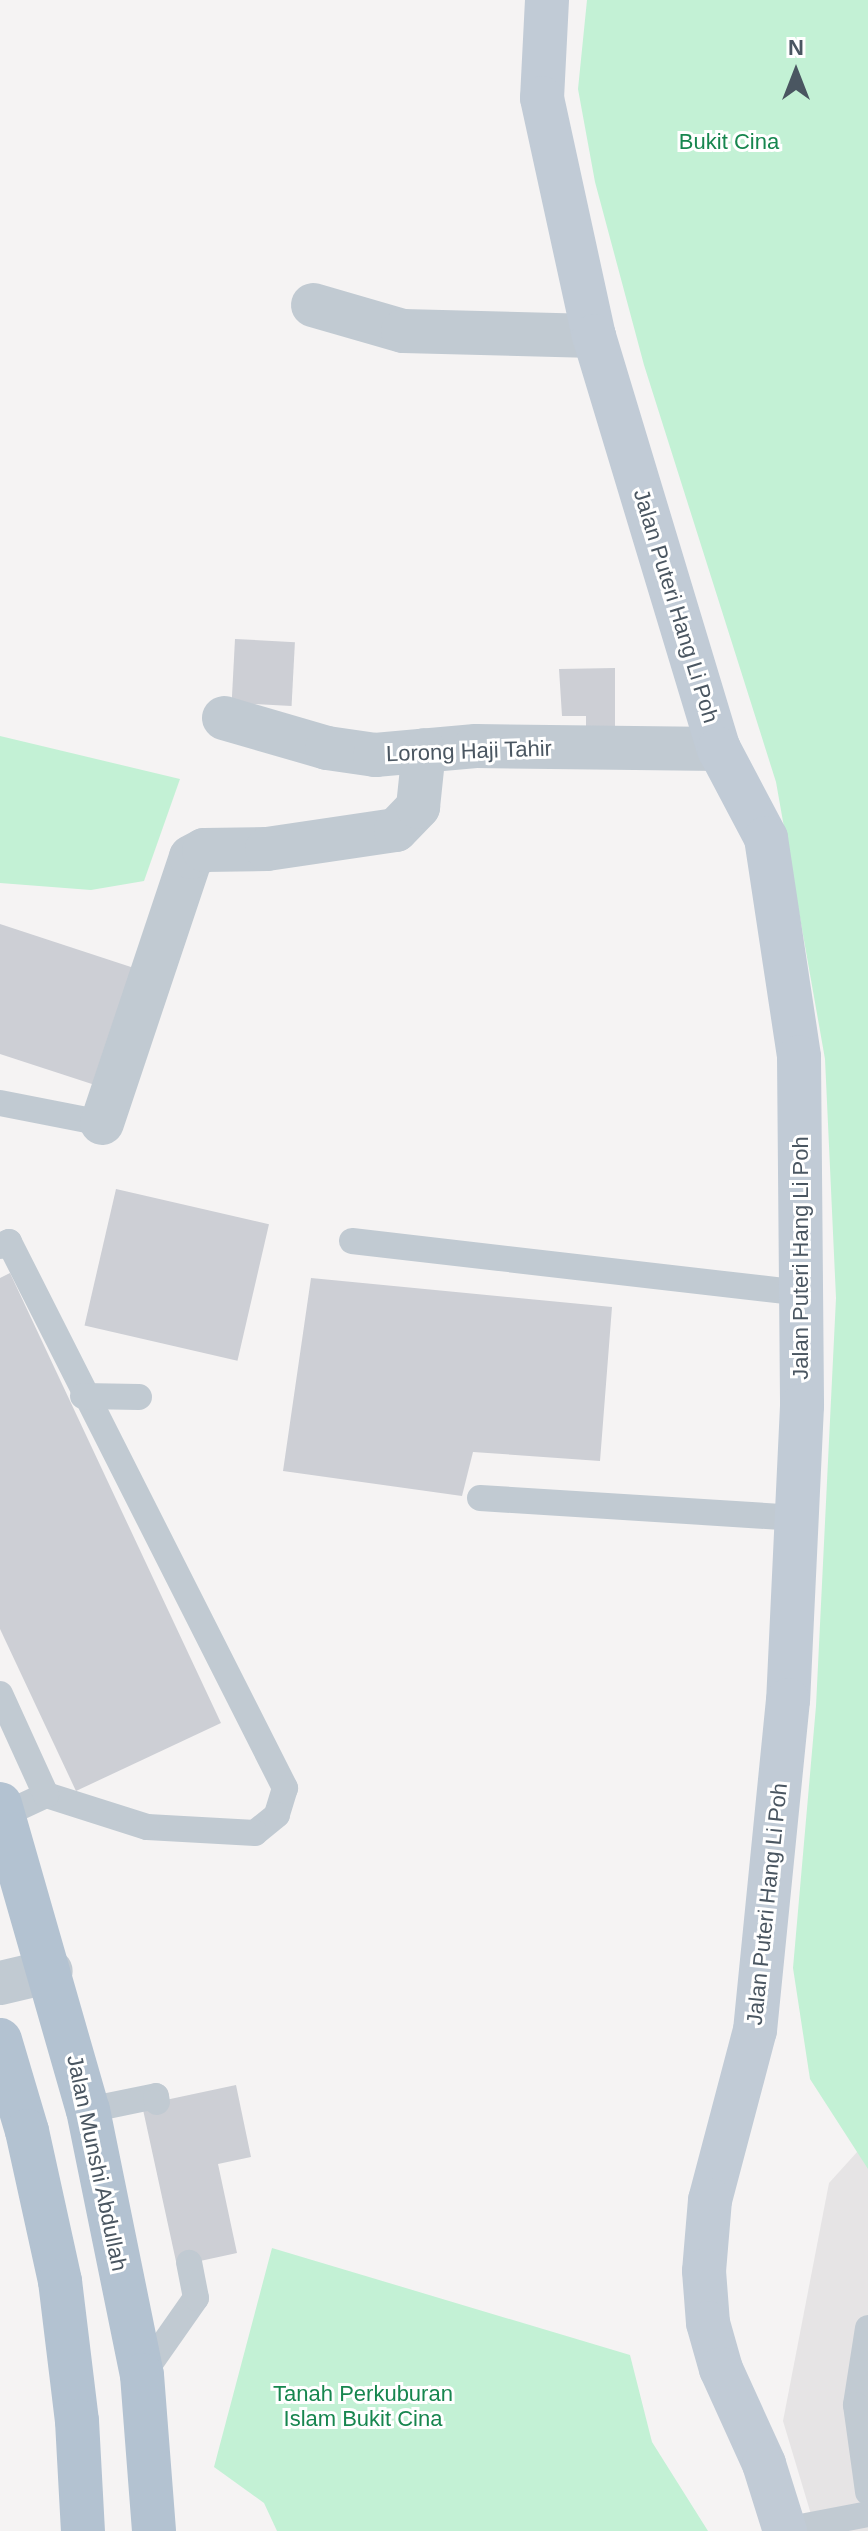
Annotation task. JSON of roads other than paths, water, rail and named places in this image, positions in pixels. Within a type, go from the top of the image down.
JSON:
[{"type":"main road","name":"Jalan Puteri Hang Li Poh","points":[[547,0],[542,98],[594,336],[719,749],[766,838],[799,1057],[803,1293],[788,1700],[755,2030],[710,2200],[704,2271],[708,2323],[721,2369],[764,2464],[785,2530]]},
{"type":"main road","name":"Jalan Munshi Abdullah","points":[[2,1809],[51,1971],[88,2110],[142,2375],[154,2531]]},
{"type":"main road","points":[[0,2040],[27,2131],[60,2281],[76,2408],[83,2531]]},
{"type":"street","points":[[313,305],[403,331],[594,336]]},
{"type":"street","name":"Lorong Haji Tahir","points":[[224,718],[327,748],[375,755],[424,750],[719,749]]},
{"type":"street","points":[[102,1123],[191,857],[204,850],[267,849],[396,830],[418,807],[424,750]]},
{"type":"street","points":[[0,1983],[51,1971]]},
{"type":"lane","points":[[0,1103],[102,1123]]},
{"type":"lane","points":[[352,1241],[803,1293]]},
{"type":"lane","points":[[0,1246],[9,1242],[83,1396],[285,1788],[277,1815],[255,1833],[147,1827],[46,1795],[2,1809]]},
{"type":"lane","points":[[83,1396],[139,1397]]},
{"type":"lane","points":[[480,1498],[797,1518]]},
{"type":"lane","points":[[0,1694],[46,1795]]},
{"type":"lane","points":[[88,2110],[156,2096],[157,2102]]},
{"type":"lane","points":[[142,2375],[196,2298],[189,2263]]},
{"type":"lane","points":[[868,2328],[856,2405],[868,2492]]},
{"type":"lane","points":[[785,2530],[868,2514]]},
{"type":"park label","name":"Bukit Cina","points":[[729,142]]},
{"type":"park label","name":"Tanah Perkuburan Islam Bukit Cina","points":[[363,2406]]}]
